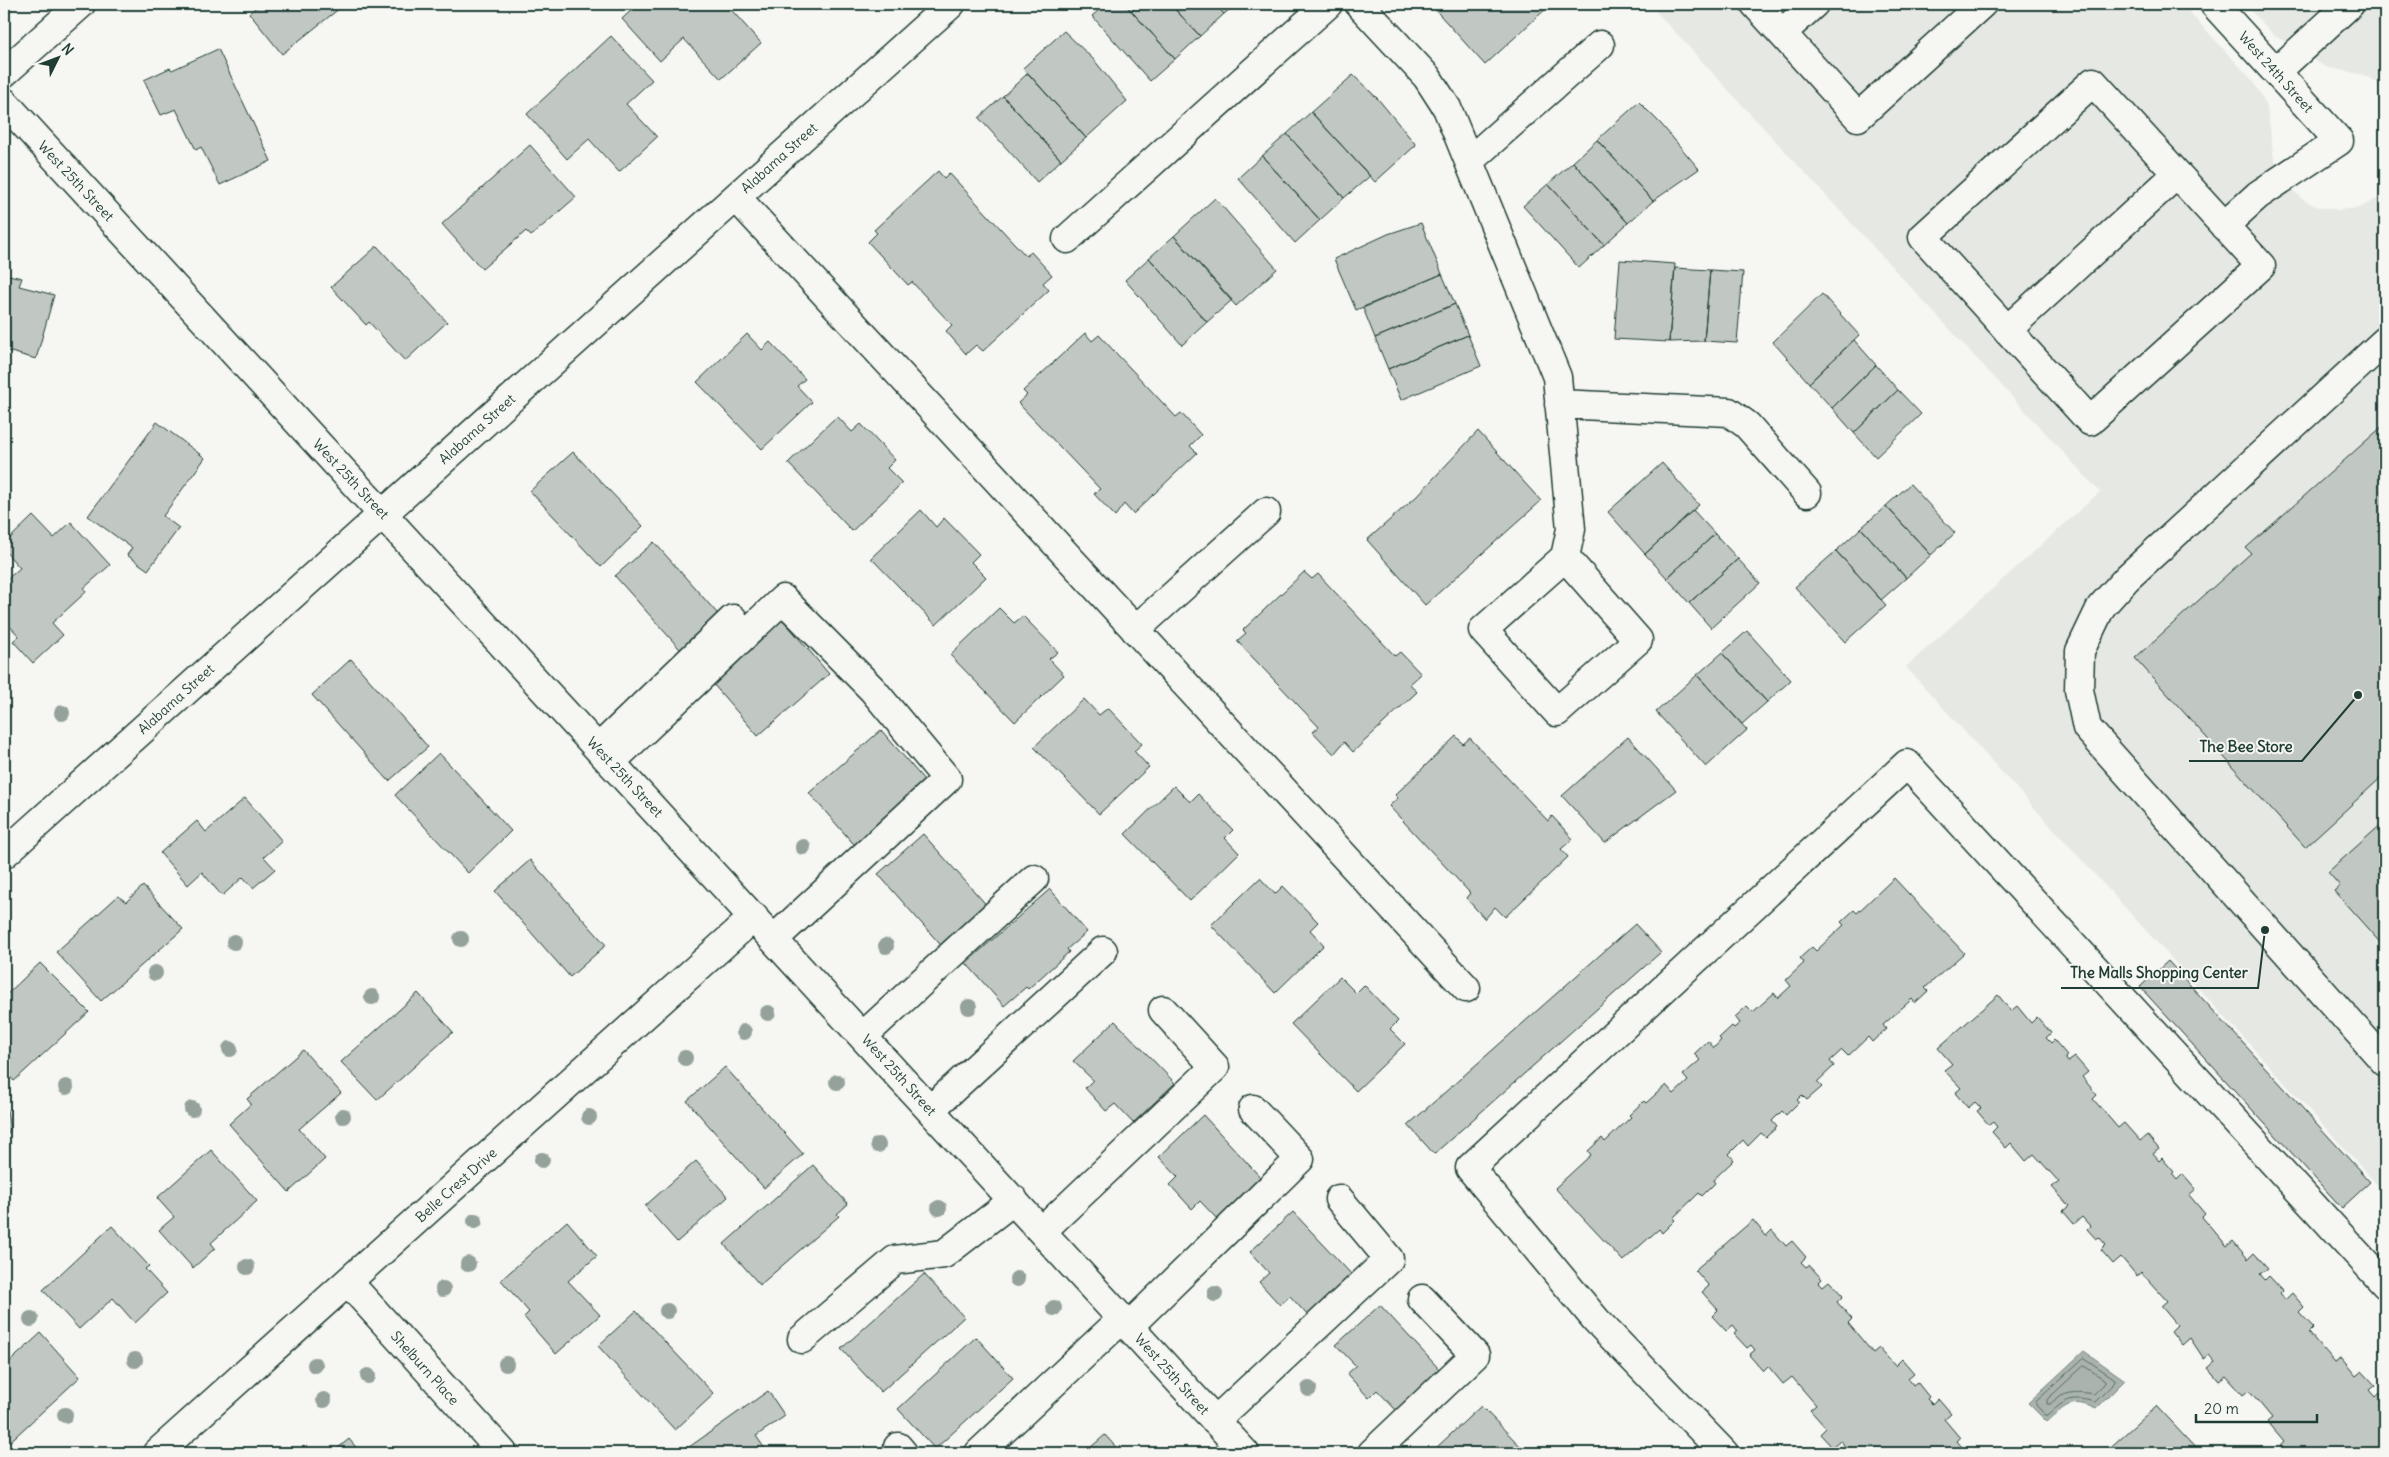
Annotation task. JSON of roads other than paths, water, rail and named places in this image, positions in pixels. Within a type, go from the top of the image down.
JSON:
[{"type":"street","points":[[4,73],[81,4]]},
{"type":"street","name":"Alabama Street","points":[[4,854],[951,4]]},
{"type":"street","points":[[1067,240],[1328,4]]},
{"type":"street","points":[[1359,4],[1427,77],[1447,108],[1557,377],[1571,529],[1565,557],[1483,630],[1557,712],[1638,640],[1565,557]]},
{"type":"street","points":[[1755,4],[1858,117],[1982,4]]},
{"type":"street","points":[[1782,33],[1814,4]]},
{"type":"street","name":"West 24th Street","points":[[2214,4],[2339,141],[2258,195],[2224,226]]},
{"type":"street","points":[[2276,72],[2350,4]]},
{"type":"street","points":[[1470,162],[1600,45]]},
{"type":"street","points":[[2093,82],[2177,174],[2261,266],[2090,421],[1922,237],[2093,82]]},
{"type":"street","name":"West 25th Street","points":[[4,102],[1245,1453]]},
{"type":"street","points":[[2007,330],[2177,174]]},
{"type":"street","points":[[736,197],[1466,988]]},
{"type":"street","points":[[2385,342],[2127,578],[2101,607],[2080,651],[2079,690],[2087,728],[2385,1062]]},
{"type":"street","points":[[1559,404],[1729,412],[1747,425],[1807,493]]},
{"type":"street","points":[[1136,630],[1266,512]]},
{"type":"street","points":[[605,756],[783,599],[873,690],[947,779],[774,939]]},
{"type":"street","points":[[605,756],[733,619]]},
{"type":"street","points":[[1724,1453],[1596,1320],[1470,1168],[1907,764],[2385,1284]]},
{"type":"street","points":[[863,1036],[1034,879]]},
{"type":"street","name":"Belle Crest Drive","points":[[157,1453],[754,917]]},
{"type":"street","points":[[930,1110],[1103,951]]},
{"type":"street","points":[[1042,1231],[1215,1067],[1162,1010]]},
{"type":"street","points":[[978,1453],[1126,1322],[1300,1159],[1253,1109]]},
{"type":"street","points":[[1215,1421],[1389,1259],[1339,1199]]},
{"type":"street","points":[[802,1339],[895,1260],[944,1254],[1014,1200]]},
{"type":"street","name":"Shelburn Place","points":[[348,1282],[503,1453]]},
{"type":"street","points":[[1372,1453],[1475,1355],[1422,1299]]},
{"type":"water","points":[[2084,1351],[2125,1380],[2096,1409],[2087,1405],[2069,1405],[2047,1422],[2028,1403]]},
{"type":"place","name":"The Bee Store","points":[[2358,695]]},
{"type":"place","name":"The Malls Shopping Center","points":[[2265,930]]}]
